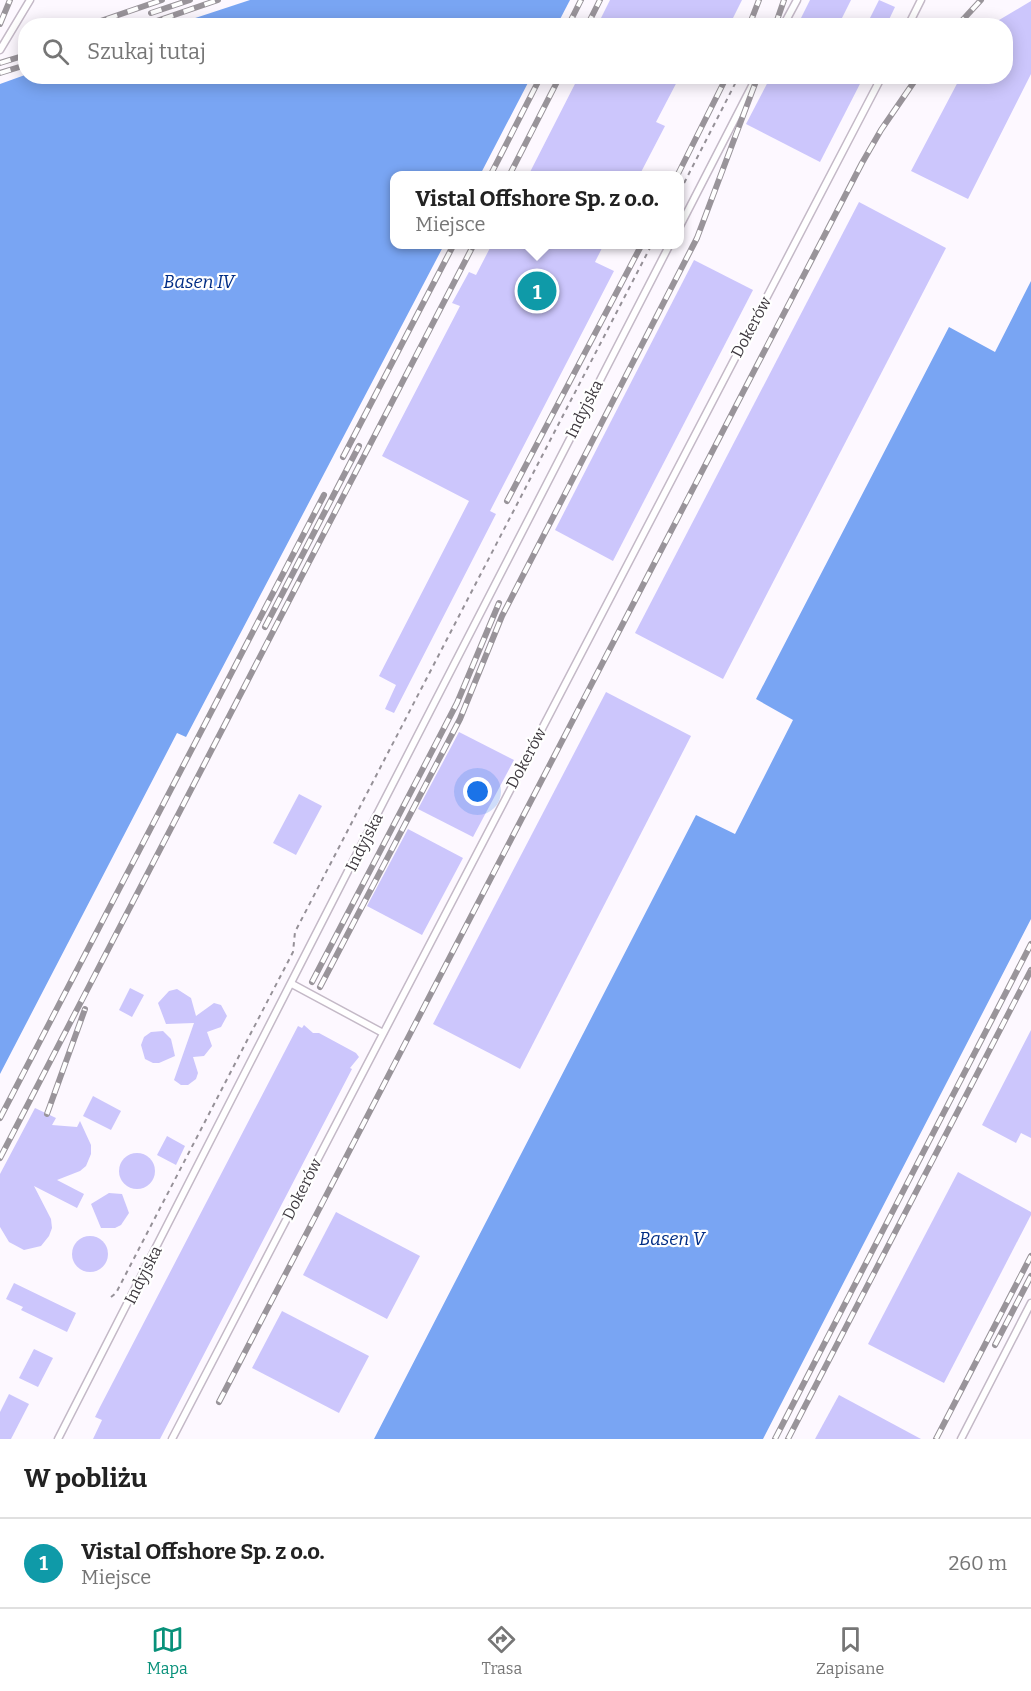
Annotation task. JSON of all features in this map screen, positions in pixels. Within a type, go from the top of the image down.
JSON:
[{"type":"lane","points":[[19,18],[30,0]]},
{"type":"lane","points":[[787,18],[797,0]]},
{"type":"lane","points":[[912,18],[921,0]]},
{"type":"lane","points":[[0,50],[18,20]]},
{"type":"lane","points":[[684,218],[753,84]]},
{"type":"lane","name":"Dokerów","points":[[172,1439],[878,84]]},
{"type":"lane","name":"Indyjska","points":[[58,1439],[292,984],[533,507],[667,249]]},
{"type":"lane","points":[[292,984],[383,1033]]},
{"type":"lane","points":[[961,1439],[1031,1303]]},
{"type":"path","points":[[684,183],[735,84]]},
{"type":"path","points":[[111,1297],[116,1293],[293,952],[296,932],[649,249]]},
{"type":"water","points":[[250,0],[570,0],[561,18],[195,18]]},
{"type":"water","name":"Basen IV","points":[[18,78],[18,84],[527,84],[482,171],[390,171],[390,249],[442,249],[186,737],[177,733],[0,1074],[0,84]]},
{"type":"water","name":"Basen V","points":[[1031,281],[1031,919],[763,1439],[374,1439],[696,815],[735,834],[793,720],[756,699],[949,327],[995,352]]},
{"type":"building","points":[[610,0],[742,0],[733,18],[601,18]]},
{"type":"building","points":[[810,0],[851,0],[842,18],[801,18]]},
{"type":"building","points":[[879,0],[895,7],[890,18],[870,18]]},
{"type":"building","points":[[1031,1],[1031,74],[968,199],[911,171],[957,84],[1013,84],[1013,18],[1002,18]]},
{"type":"building","points":[[575,84],[676,84],[656,122],[665,126],[642,171],[531,171]]},
{"type":"building","points":[[767,84],[860,84],[820,162],[746,124]]},
{"type":"building","points":[[859,202],[946,248],[723,679],[635,633]]},
{"type":"building","points":[[489,249],[602,249],[595,262],[614,271],[490,511],[496,514],[394,713],[385,709],[396,685],[379,676],[469,501],[382,456],[460,306],[452,303],[469,272],[476,275]]},
{"type":"building","points":[[694,260],[753,290],[613,561],[555,530]]},
{"type":"building","points":[[606,692],[691,736],[520,1069],[433,1024]]},
{"type":"building","points":[[459,732],[514,760],[473,837],[418,809]]},
{"type":"building","points":[[299,794],[322,806],[296,855],[273,843]]},
{"type":"building","points":[[408,829],[463,858],[422,935],[367,906]]},
{"type":"building","points":[[130,988],[144,995],[132,1017],[119,1010]]},
{"type":"building","points":[[177,989],[191,998],[196,1016],[214,1003],[221,1005],[227,1016],[221,1027],[207,1032],[212,1046],[204,1056],[193,1057],[198,1073],[196,1079],[188,1085],[181,1085],[174,1080],[194,1023],[166,1024],[158,1003],[169,991]]},
{"type":"building","points":[[304,1025],[313,1033],[319,1033],[356,1053],[359,1057],[350,1068],[352,1069],[160,1439],[93,1439],[102,1420],[95,1417],[100,1407],[298,1026],[302,1028]]},
{"type":"building","points":[[1031,1030],[1031,1138],[1021,1133],[1016,1143],[982,1125]]},
{"type":"building","points":[[163,1031],[171,1039],[175,1056],[159,1063],[153,1063],[145,1059],[141,1045],[144,1037],[151,1032]]},
{"type":"building","points":[[93,1096],[121,1111],[111,1130],[83,1116]]},
{"type":"building","points":[[35,1108],[56,1118],[52,1125],[77,1127],[80,1121],[91,1145],[91,1154],[86,1166],[80,1171],[57,1180],[84,1194],[77,1208],[34,1186],[51,1219],[52,1228],[41,1246],[24,1250],[9,1242],[0,1227],[0,1174]]},
{"type":"building","points":[[167,1136],[185,1146],[176,1165],[157,1155]]},
{"type":"building","points":[[137,1153],[150,1158],[155,1171],[150,1184],[137,1189],[124,1184],[119,1171],[124,1158]]},
{"type":"building","points":[[958,1172],[1031,1212],[1031,1215],[944,1383],[868,1344]]},
{"type":"building","points":[[109,1193],[122,1194],[129,1213],[121,1225],[115,1228],[101,1228],[91,1204]]},
{"type":"building","points":[[336,1212],[420,1256],[387,1319],[303,1275]]},
{"type":"building","points":[[90,1236],[103,1241],[108,1254],[103,1267],[90,1272],[77,1267],[72,1254],[77,1241]]},
{"type":"building","points":[[14,1283],[76,1313],[67,1332],[21,1310],[23,1307],[6,1299]]},
{"type":"building","points":[[282,1311],[369,1356],[339,1413],[252,1368]]},
{"type":"building","points":[[34,1349],[53,1358],[38,1387],[19,1378]]},
{"type":"building","points":[[9,1394],[29,1404],[11,1439],[0,1439],[0,1412]]},
{"type":"building","points":[[839,1395],[921,1439],[815,1439]]},
{"type":"railway","points":[[0,24],[10,0]]},
{"type":"railway","points":[[109,18],[162,0]]},
{"type":"railway","points":[[151,13],[190,0]]},
{"type":"railway","points":[[165,18],[218,0]]},
{"type":"railway","points":[[572,18],[581,0]]},
{"type":"railway","points":[[591,18],[600,0]]},
{"type":"railway","points":[[752,18],[759,0]]},
{"type":"railway","points":[[778,18],[784,0]]},
{"type":"railway","points":[[964,18],[981,0]]},
{"type":"railway","points":[[0,63],[18,57]]},
{"type":"railway","points":[[0,73],[18,67]]},
{"type":"railway","points":[[493,171],[537,84]]},
{"type":"railway","points":[[512,171],[556,84]]},
{"type":"railway","points":[[680,171],[723,84]]},
{"type":"railway","points":[[320,987],[460,719],[502,616],[697,238],[755,84]]},
{"type":"railway","points":[[219,1402],[862,163],[913,84]]},
{"type":"railway","points":[[343,457],[451,249]]},
{"type":"railway","points":[[0,1158],[471,249]]},
{"type":"railway","points":[[507,501],[639,249]]},
{"type":"railway","points":[[265,627],[359,446]]},
{"type":"railway","points":[[0,1118],[324,495]]},
{"type":"railway","points":[[312,982],[457,703],[499,603]]},
{"type":"railway","points":[[775,1439],[1031,944]]},
{"type":"railway","points":[[788,1439],[1031,970]]},
{"type":"railway","points":[[47,1114],[85,1009]]},
{"type":"railway","points":[[936,1439],[1031,1256]]},
{"type":"railway","points":[[995,1345],[1031,1276]]},
{"type":"place","name":"Vistal Offshore Sp. z o.o.","points":[[537,291]]}]
